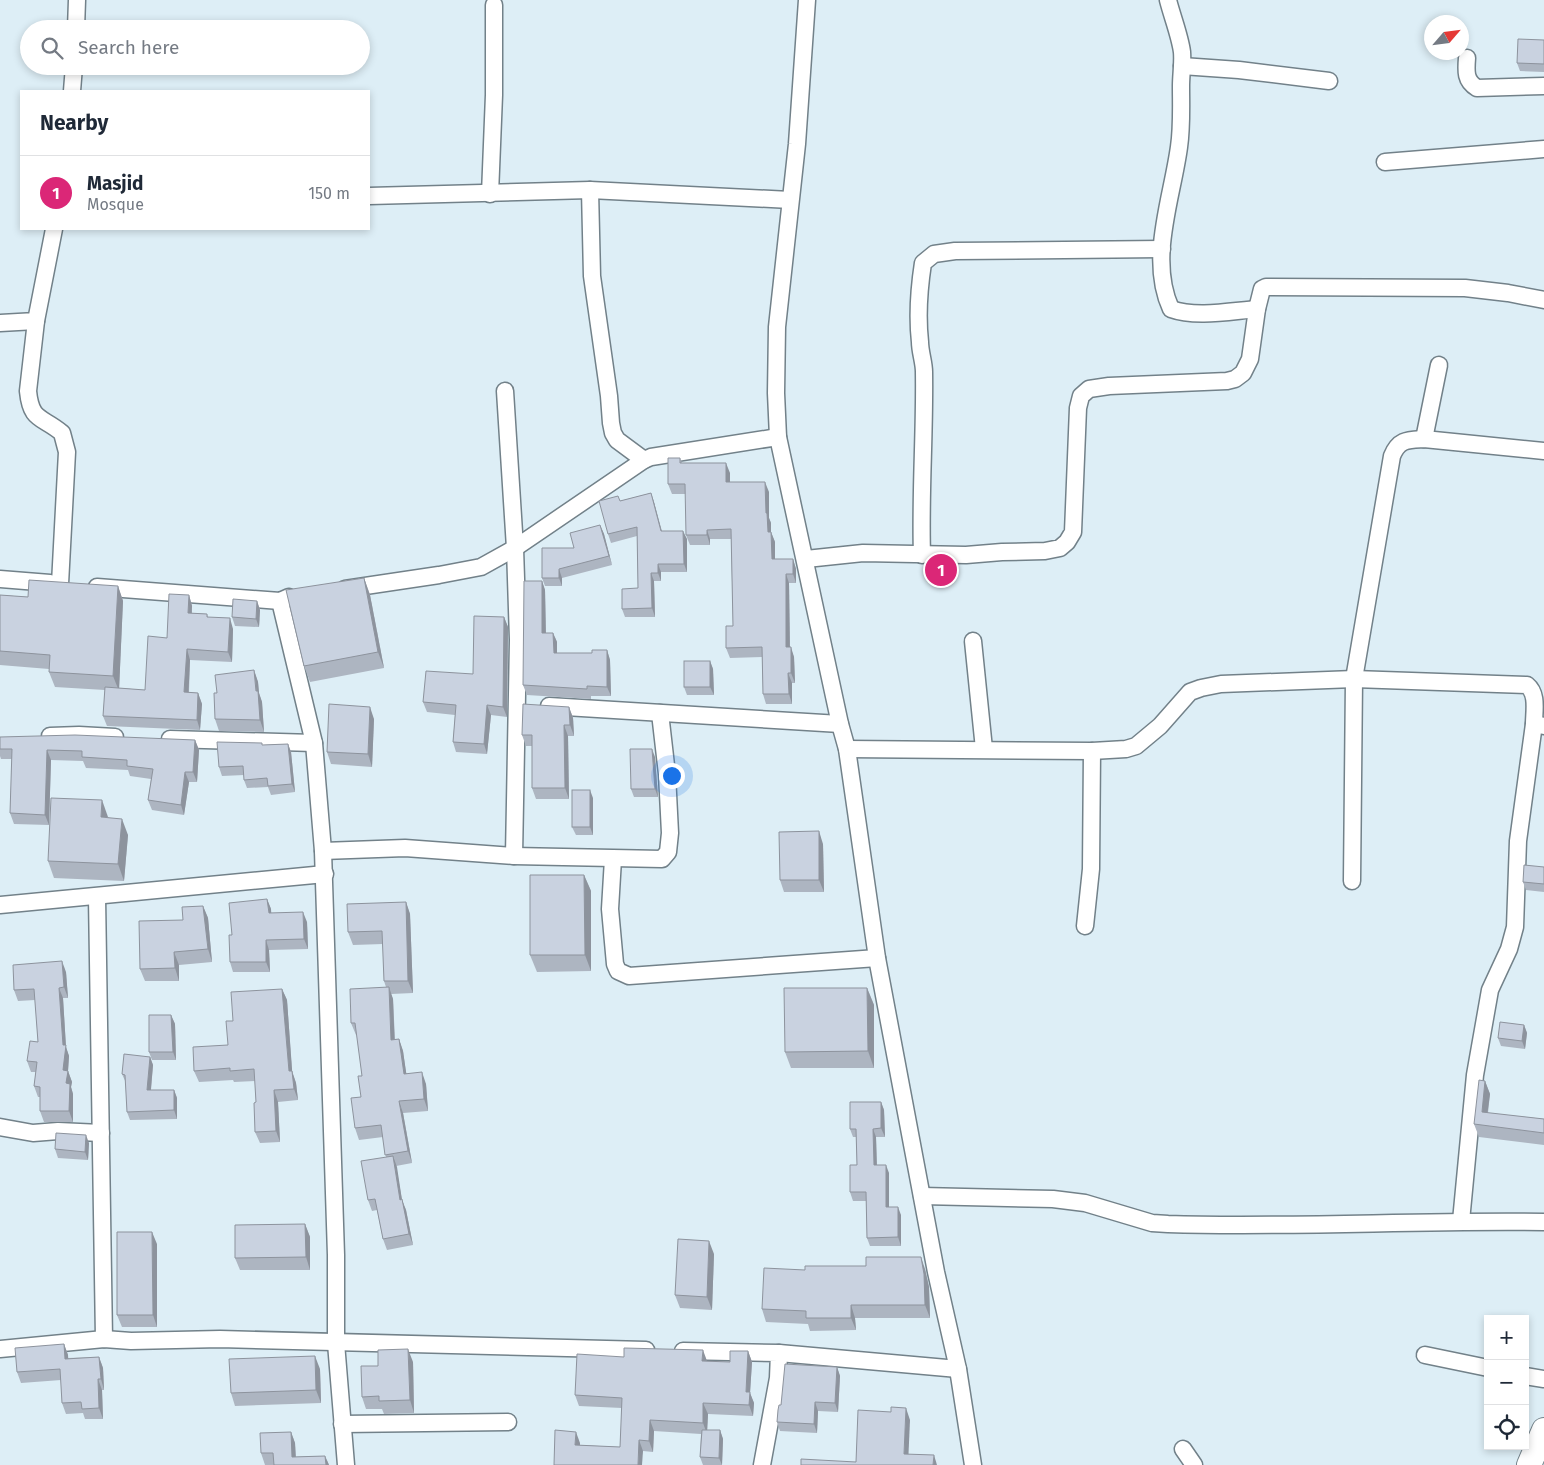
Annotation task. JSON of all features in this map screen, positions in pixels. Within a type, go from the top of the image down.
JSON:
[{"type":"highway","points":[[1529,1465],[1544,1430]]},
{"type":"street","points":[[76,20],[77,0]]},
{"type":"street","points":[[808,0],[797,144],[777,327],[778,437],[847,749],[877,958],[936,1272],[958,1369],[974,1465]]},
{"type":"street","points":[[1168,0],[1182,50],[1182,66],[1179,147],[1166,209],[1162,249],[1166,299],[1171,310],[1181,313],[1192,314],[1257,309]]},
{"type":"street","points":[[490,194],[494,95],[494,5]]},
{"type":"street","points":[[1466,60],[1466,76],[1469,82],[1477,88],[1544,86]]},
{"type":"street","points":[[1182,66],[1239,70],[1329,81]]},
{"type":"street","points":[[72,90],[73,75]]},
{"type":"street","points":[[1385,162],[1544,149]]},
{"type":"street","points":[[370,196],[590,190],[790,200]]},
{"type":"street","points":[[590,190],[592,276],[610,396],[611,423],[617,440],[644,460]]},
{"type":"street","points":[[54,230],[36,321],[28,391],[32,411],[38,418],[62,433],[68,452],[60,584]]},
{"type":"street","points":[[922,555],[920,513],[924,370],[920,343],[919,289],[923,263],[934,254],[955,252],[1162,249]]},
{"type":"street","points":[[806,559],[862,553],[966,555],[1045,551],[1060,548],[1067,542],[1073,532],[1080,396],[1089,389],[1110,386],[1227,381],[1235,379],[1243,373],[1250,359],[1257,309],[1262,289],[1266,287],[1464,288],[1508,293],[1544,300]]},
{"type":"street","points":[[0,323],[36,321]]},
{"type":"street","points":[[1424,439],[1439,365]]},
{"type":"street","points":[[505,390],[515,548],[518,640],[514,856]]},
{"type":"street","points":[[332,591],[471,570],[490,563],[515,548],[644,460],[652,457],[778,437]]},
{"type":"street","points":[[1352,881],[1354,679],[1392,456],[1396,447],[1406,440],[1424,439],[1544,451]]},
{"type":"street","points":[[0,579],[280,601],[303,595]]},
{"type":"street","points":[[280,601],[314,743],[325,874],[336,1255],[336,1342],[346,1465]]},
{"type":"street","points":[[973,641],[984,749]]},
{"type":"street","points":[[847,749],[1092,751],[1126,749],[1136,746],[1160,726],[1190,692],[1221,684],[1354,679],[1527,685],[1534,696],[1539,725],[1518,841],[1514,928],[1509,949],[1490,990],[1475,1075],[1462,1221]]},
{"type":"street","points":[[516,704],[840,724]]},
{"type":"street","points":[[323,851],[405,848],[514,856],[662,859],[668,852],[670,832],[667,774],[660,713]]},
{"type":"street","points":[[31,737],[79,735],[132,738]]},
{"type":"street","points":[[157,739],[314,743]]},
{"type":"street","points":[[1085,926],[1091,869],[1092,751]]},
{"type":"street","points":[[613,859],[610,909],[615,964],[618,971],[629,976],[877,958]]},
{"type":"street","points":[[0,905],[325,874]]},
{"type":"street","points":[[97,897],[104,1339]]},
{"type":"street","points":[[0,1127],[33,1133],[58,1130],[101,1133]]},
{"type":"street","points":[[922,1196],[1053,1199],[1085,1203],[1152,1222],[1168,1224],[1544,1222]]},
{"type":"street","points":[[0,1349],[104,1339],[131,1341],[220,1339],[779,1352],[958,1369]]},
{"type":"street","points":[[762,1465],[778,1378],[779,1352]]},
{"type":"street","points":[[1425,1355],[1484,1367]]},
{"type":"street","points":[[1529,1377],[1544,1379]]},
{"type":"street","points":[[342,1424],[508,1422]]},
{"type":"street","points":[[1183,1449],[1194,1465]]},
{"type":"building","points":[[1518,39],[1544,40],[1544,64],[1517,63]]},
{"type":"building","points":[[668,458],[680,458],[680,463],[726,463],[726,482],[765,482],[766,513],[768,532],[771,532],[772,559],[793,559],[793,574],[786,574],[786,647],[791,647],[791,673],[788,673],[789,694],[763,694],[762,647],[726,648],[726,626],[733,626],[731,529],[707,530],[707,535],[686,535],[685,484],[668,484]]},
{"type":"building","points":[[651,493],[661,531],[683,531],[684,564],[658,564],[658,573],[651,573],[652,608],[622,609],[622,589],[638,588],[637,527],[608,534],[599,501],[618,496],[620,501]]},
{"type":"building","points":[[600,525],[609,556],[559,569],[559,578],[542,578],[542,548],[574,548],[570,533]]},
{"type":"building","points":[[364,578],[378,652],[304,666],[286,590]]},
{"type":"building","points":[[29,580],[118,586],[113,676],[49,672],[50,655],[0,651],[0,595],[28,597]]},
{"type":"building","points":[[524,581],[542,581],[542,633],[553,633],[554,653],[592,653],[592,650],[607,650],[607,687],[587,686],[587,689],[523,685]]},
{"type":"building","points":[[169,594],[189,595],[188,613],[207,614],[207,617],[230,618],[228,652],[187,649],[184,692],[198,693],[197,720],[103,716],[105,687],[145,690],[148,636],[167,638]]},
{"type":"building","points":[[233,599],[257,601],[256,619],[232,617]]},
{"type":"building","points":[[474,616],[504,617],[503,707],[487,705],[484,744],[453,742],[456,705],[423,702],[426,671],[473,674]]},
{"type":"building","points":[[684,661],[710,661],[710,687],[684,687]]},
{"type":"building","points":[[254,670],[260,720],[215,719],[214,693],[217,693],[215,675]]},
{"type":"building","points":[[329,704],[370,707],[368,754],[327,752]]},
{"type":"building","points":[[523,704],[569,707],[570,725],[564,725],[565,788],[532,788],[532,735],[522,735]]},
{"type":"building","points":[[75,735],[195,740],[193,772],[185,772],[181,805],[148,800],[153,769],[127,766],[127,760],[82,757],[82,751],[47,750],[45,815],[10,813],[12,749],[0,749],[0,737]]},
{"type":"building","points":[[217,742],[262,743],[262,745],[288,744],[292,784],[268,786],[267,778],[244,780],[243,766],[219,767]]},
{"type":"building","points":[[630,749],[652,749],[655,789],[631,789]]},
{"type":"building","points":[[572,790],[590,790],[590,827],[572,827]]},
{"type":"building","points":[[51,798],[102,800],[101,817],[122,819],[118,864],[48,861]]},
{"type":"building","points":[[819,831],[819,880],[780,880],[779,832]]},
{"type":"building","points":[[1524,865],[1544,867],[1544,884],[1523,882]]},
{"type":"building","points":[[530,875],[584,875],[585,955],[530,955]]},
{"type":"building","points":[[267,899],[269,913],[303,912],[304,939],[266,940],[266,962],[230,962],[229,935],[232,935],[229,903]]},
{"type":"building","points":[[406,902],[408,981],[384,981],[382,931],[348,932],[347,904]]},
{"type":"building","points":[[203,906],[208,949],[174,952],[175,968],[140,969],[139,921],[183,920],[182,907]]},
{"type":"building","points":[[62,961],[64,987],[59,988],[63,1045],[66,1045],[63,1070],[68,1071],[66,1083],[70,1084],[69,1111],[40,1111],[40,1087],[34,1086],[37,1062],[27,1061],[30,1041],[38,1042],[34,989],[14,990],[13,965]]},
{"type":"building","points":[[389,987],[391,1040],[399,1039],[404,1074],[422,1072],[424,1099],[399,1101],[408,1151],[385,1155],[381,1125],[355,1128],[351,1098],[361,1097],[358,1076],[362,1076],[355,1023],[351,1023],[350,989]]},
{"type":"building","points":[[784,988],[867,988],[868,1051],[785,1052]]},
{"type":"building","points":[[282,989],[289,1071],[292,1071],[294,1089],[274,1090],[276,1131],[255,1132],[254,1069],[230,1071],[230,1068],[194,1071],[193,1047],[228,1045],[226,1021],[233,1021],[231,992]]},
{"type":"building","points":[[149,1015],[171,1015],[173,1052],[149,1052]]},
{"type":"building","points":[[1500,1022],[1524,1025],[1522,1041],[1498,1038]]},
{"type":"building","points":[[124,1054],[150,1057],[147,1090],[174,1090],[174,1110],[127,1112],[125,1075],[122,1074]]},
{"type":"building","points":[[1479,1080],[1485,1081],[1482,1112],[1544,1119],[1544,1133],[1474,1124]]},
{"type":"building","points":[[850,1102],[881,1102],[881,1128],[873,1129],[874,1165],[886,1165],[886,1207],[898,1207],[898,1237],[867,1238],[866,1192],[850,1192],[850,1165],[857,1165],[856,1129],[850,1129]]},
{"type":"building","points":[[56,1133],[86,1135],[85,1152],[55,1149]]},
{"type":"building","points":[[393,1156],[400,1200],[402,1199],[409,1234],[383,1239],[375,1199],[368,1200],[361,1161]]},
{"type":"building","points":[[305,1224],[306,1257],[235,1258],[235,1225]]},
{"type":"building","points":[[117,1232],[152,1232],[153,1315],[117,1315]]},
{"type":"building","points":[[678,1239],[709,1241],[707,1297],[675,1295]]},
{"type":"building","points":[[866,1257],[921,1257],[924,1274],[925,1305],[851,1305],[851,1318],[806,1318],[806,1311],[762,1309],[764,1268],[805,1270],[805,1266],[866,1266]]},
{"type":"building","points":[[64,1344],[65,1359],[99,1357],[101,1379],[98,1379],[99,1408],[82,1409],[81,1402],[62,1403],[60,1369],[17,1372],[15,1348]]},
{"type":"building","points":[[624,1348],[703,1350],[702,1361],[730,1362],[730,1351],[748,1351],[746,1392],[750,1392],[749,1405],[703,1403],[703,1423],[650,1420],[649,1441],[639,1440],[638,1465],[554,1465],[555,1430],[576,1432],[575,1445],[620,1447],[622,1398],[575,1395],[577,1354],[624,1357]]},
{"type":"building","points":[[408,1349],[410,1400],[379,1401],[379,1396],[362,1397],[361,1366],[378,1366],[378,1350]]},
{"type":"building","points":[[315,1356],[316,1390],[231,1393],[229,1359]]},
{"type":"building","points":[[785,1364],[837,1367],[835,1403],[815,1402],[814,1424],[777,1422],[779,1405],[781,1405]]},
{"type":"building","points":[[891,1407],[906,1408],[904,1454],[934,1455],[933,1465],[801,1465],[801,1459],[856,1462],[858,1410],[891,1412]]},
{"type":"building","points":[[702,1430],[720,1430],[719,1458],[700,1457]]},
{"type":"building","points":[[291,1432],[292,1457],[325,1456],[326,1465],[274,1465],[273,1453],[261,1453],[260,1433]]},
{"type":"place","name":"Masjid","points":[[941,570]]}]
